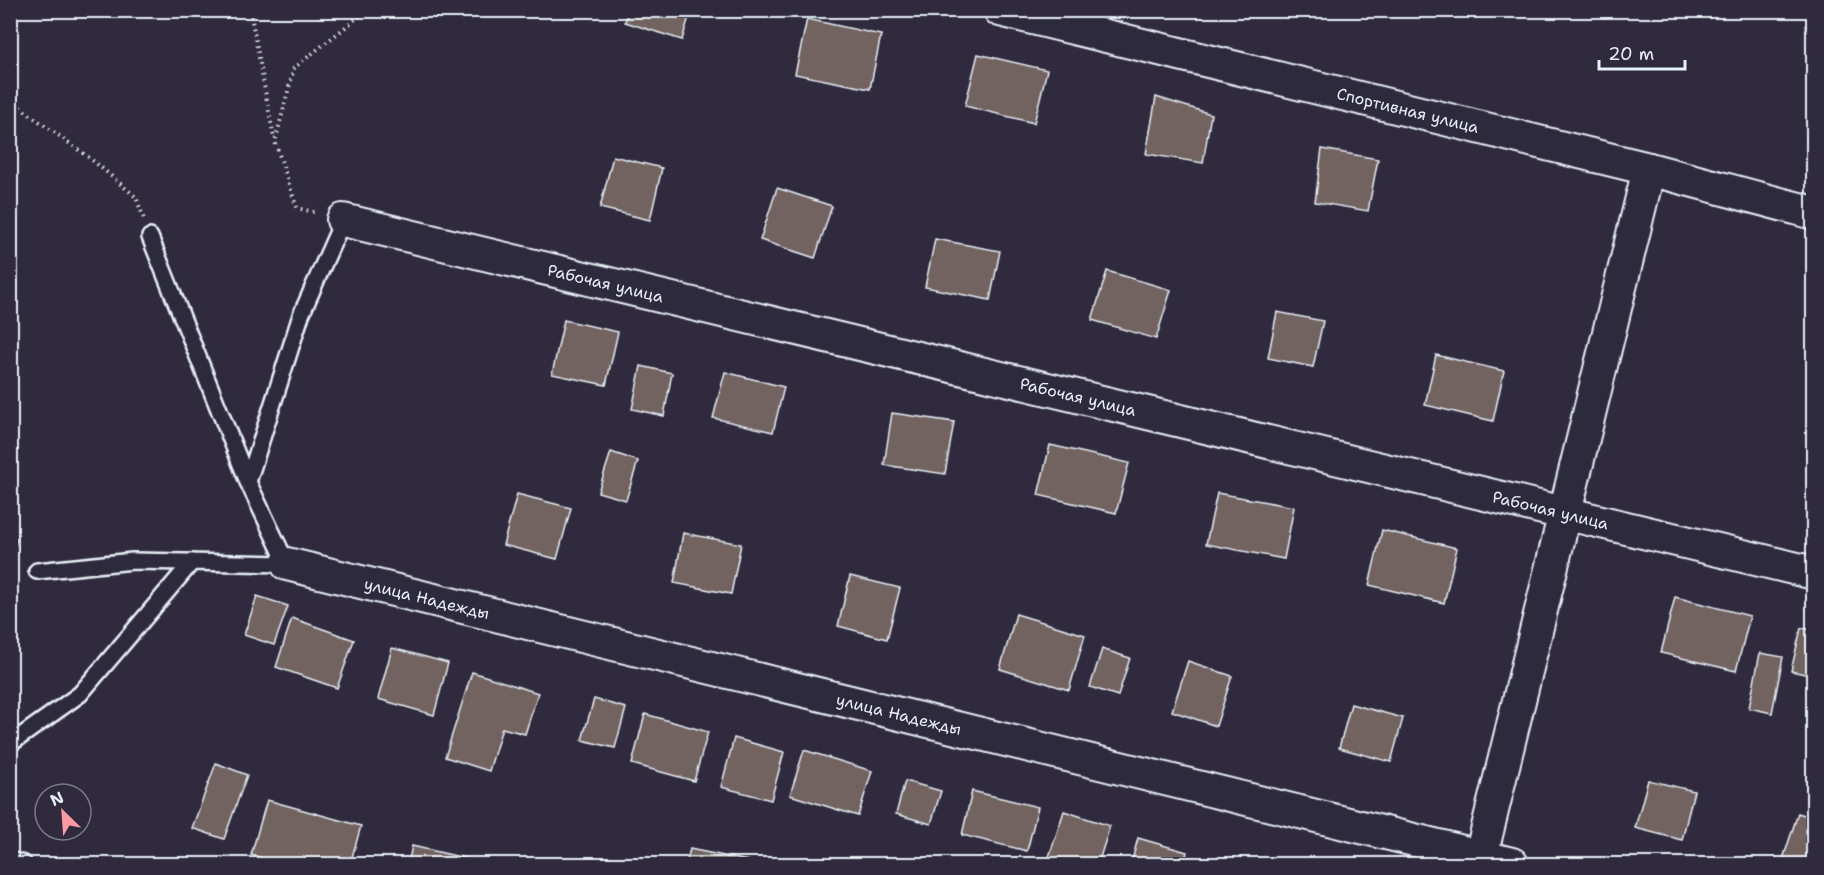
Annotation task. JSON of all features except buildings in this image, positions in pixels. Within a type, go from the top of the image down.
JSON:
[{"type":"street","name":"Спортивная улица","points":[[1000,10],[1649,169],[1814,213]]},
{"type":"street","points":[[1480,861],[1649,169]]},
{"type":"street","name":"Рабочая улица","points":[[343,220],[1814,573]]},
{"type":"street","name":"улица Надежды","points":[[287,564],[1480,861],[1512,864]]},
{"type":"lane","points":[[248,482],[301,315],[343,220]]},
{"type":"lane","points":[[37,571],[133,561],[287,564],[248,482],[150,237]]},
{"type":"lane","points":[[10,744],[80,694],[192,562]]},
{"type":"lane","points":[[10,860],[24,864]]},
{"type":"path","points":[[250,10],[275,142],[297,208],[343,220]]},
{"type":"path","points":[[275,142],[294,68],[367,10]]},
{"type":"path","points":[[10,100],[91,159],[136,197],[150,237]]}]
